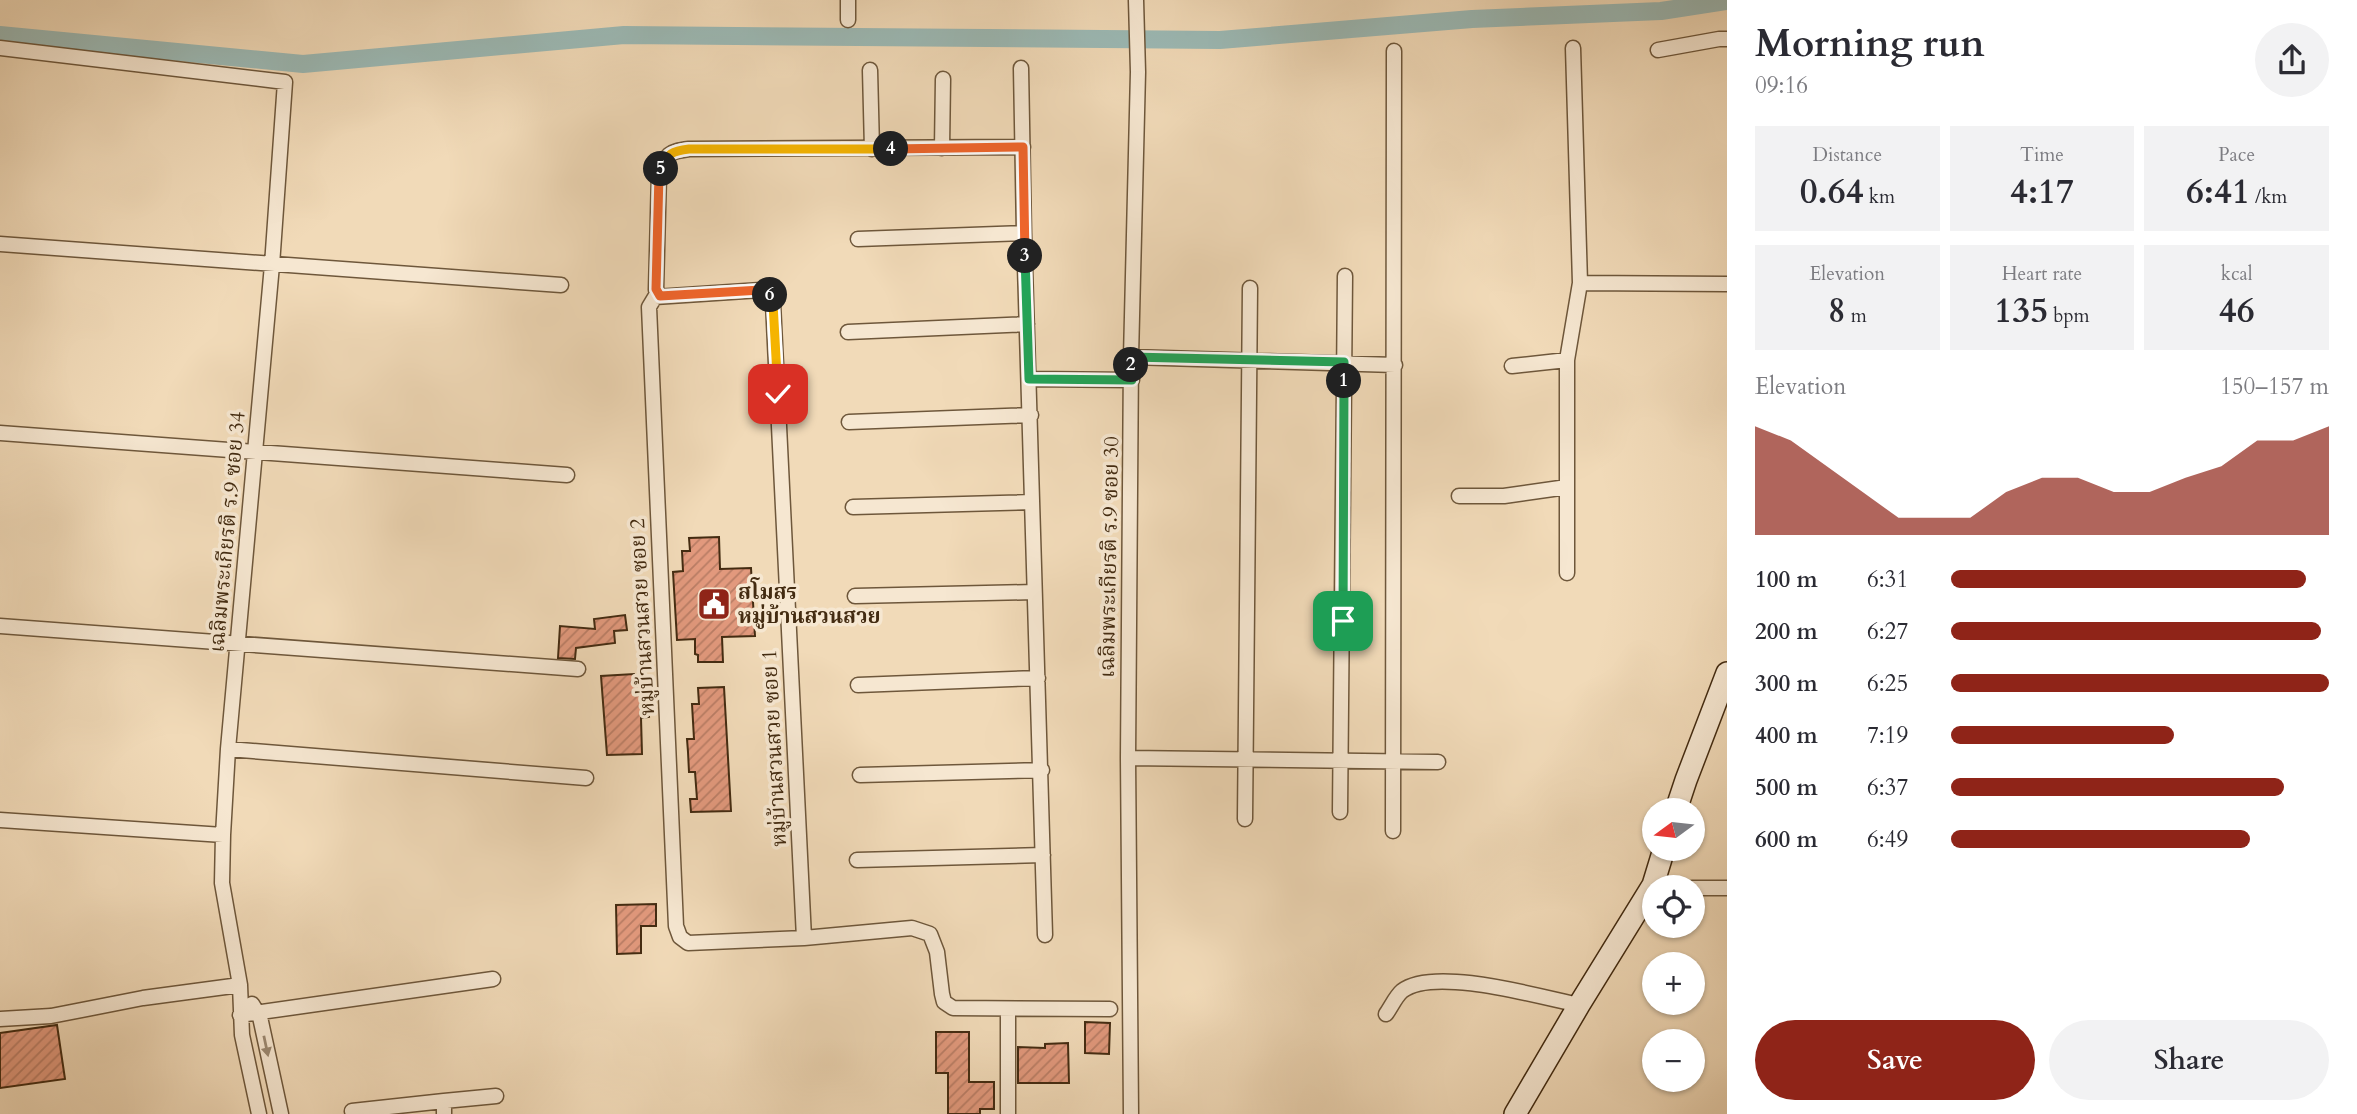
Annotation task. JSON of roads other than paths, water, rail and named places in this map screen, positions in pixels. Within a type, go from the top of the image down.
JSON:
[{"type":"main road","points":[[1680,798],[1727,673]]},
{"type":"main road","points":[[1516,1114],[1579,1004],[1642,903]]},
{"type":"street","points":[[848,0],[848,20]]},
{"type":"street","name":"เฉลิมพระเกียรติ ร.9 ซอย 30","points":[[1131,1114],[1128,758],[1131,357],[1138,72],[1136,0]]},
{"type":"street","points":[[1658,50],[1719,38],[1727,39]]},
{"type":"street","name":"เฉลิมพระเกียรติ ร.9 ซอย 34","points":[[0,48],[285,82],[223,835],[222,883],[240,985],[242,1035],[259,1114]]},
{"type":"street","points":[[1567,573],[1567,360],[1580,283],[1573,48]]},
{"type":"street","points":[[1393,831],[1395,51]]},
{"type":"street","points":[[1021,68],[1045,935]]},
{"type":"street","points":[[870,70],[872,149]]},
{"type":"street","points":[[942,148],[943,79]]},
{"type":"street","points":[[660,296],[656,289],[659,174],[666,157],[673,151],[1023,147]]},
{"type":"street","points":[[858,239],[1024,233]]},
{"type":"street","points":[[0,244],[561,285]]},
{"type":"street","points":[[1340,812],[1345,276]]},
{"type":"street","points":[[1580,283],[1727,284]]},
{"type":"street","points":[[1245,818],[1250,288]]},
{"type":"street","name":"หมู่บ้านสวนสวย ซอย 1","points":[[660,296],[761,290],[769,294],[773,303],[804,938]]},
{"type":"street","name":"หมู่บ้านสวนสวย ซอย 2","points":[[660,296],[655,297],[649,307],[676,926],[680,937],[688,943],[804,938]]},
{"type":"street","points":[[848,332],[1027,324]]},
{"type":"street","points":[[1131,357],[1395,365]]},
{"type":"street","points":[[1512,366],[1567,360]]},
{"type":"street","points":[[1029,379],[1132,380]]},
{"type":"street","points":[[849,422],[1031,415]]},
{"type":"street","points":[[0,433],[567,475]]},
{"type":"street","points":[[1459,496],[1504,496],[1567,487]]},
{"type":"street","points":[[853,507],[1032,502]]},
{"type":"street","points":[[855,596],[1034,592]]},
{"type":"street","points":[[0,626],[578,669]]},
{"type":"street","points":[[858,685],[1038,678]]},
{"type":"street","points":[[228,749],[586,778]]},
{"type":"street","points":[[1128,758],[1438,762]]},
{"type":"street","points":[[860,775],[1042,770]]},
{"type":"street","points":[[0,820],[223,835]]},
{"type":"street","points":[[857,860],[1043,855]]},
{"type":"street","points":[[1705,888],[1727,888]]},
{"type":"street","points":[[804,938],[912,928],[922,930],[930,934],[934,942],[942,994],[948,1006],[962,1009],[1110,1009]]},
{"type":"street","points":[[240,1015],[493,979]]},
{"type":"street","points":[[1386,1014],[1401,991],[1422,982],[1465,982],[1579,1004]]},
{"type":"street","points":[[0,1019],[51,1016],[240,985]]},
{"type":"street","name":"เฉลิมพระเกียรติ ร.9 ซอย 34","points":[[240,985],[260,1017],[281,1114]]},
{"type":"street","points":[[1008,1009],[1008,1114]]},
{"type":"street","points":[[348,1113],[444,1107],[496,1096]]},
{"type":"waterway","points":[[0,35],[303,64],[624,35],[1220,40],[1472,19],[1661,11],[1727,1]]},
{"type":"place","name":"สโมสร หมู่บ้านสวนสวย","points":[[714,604]]}]
